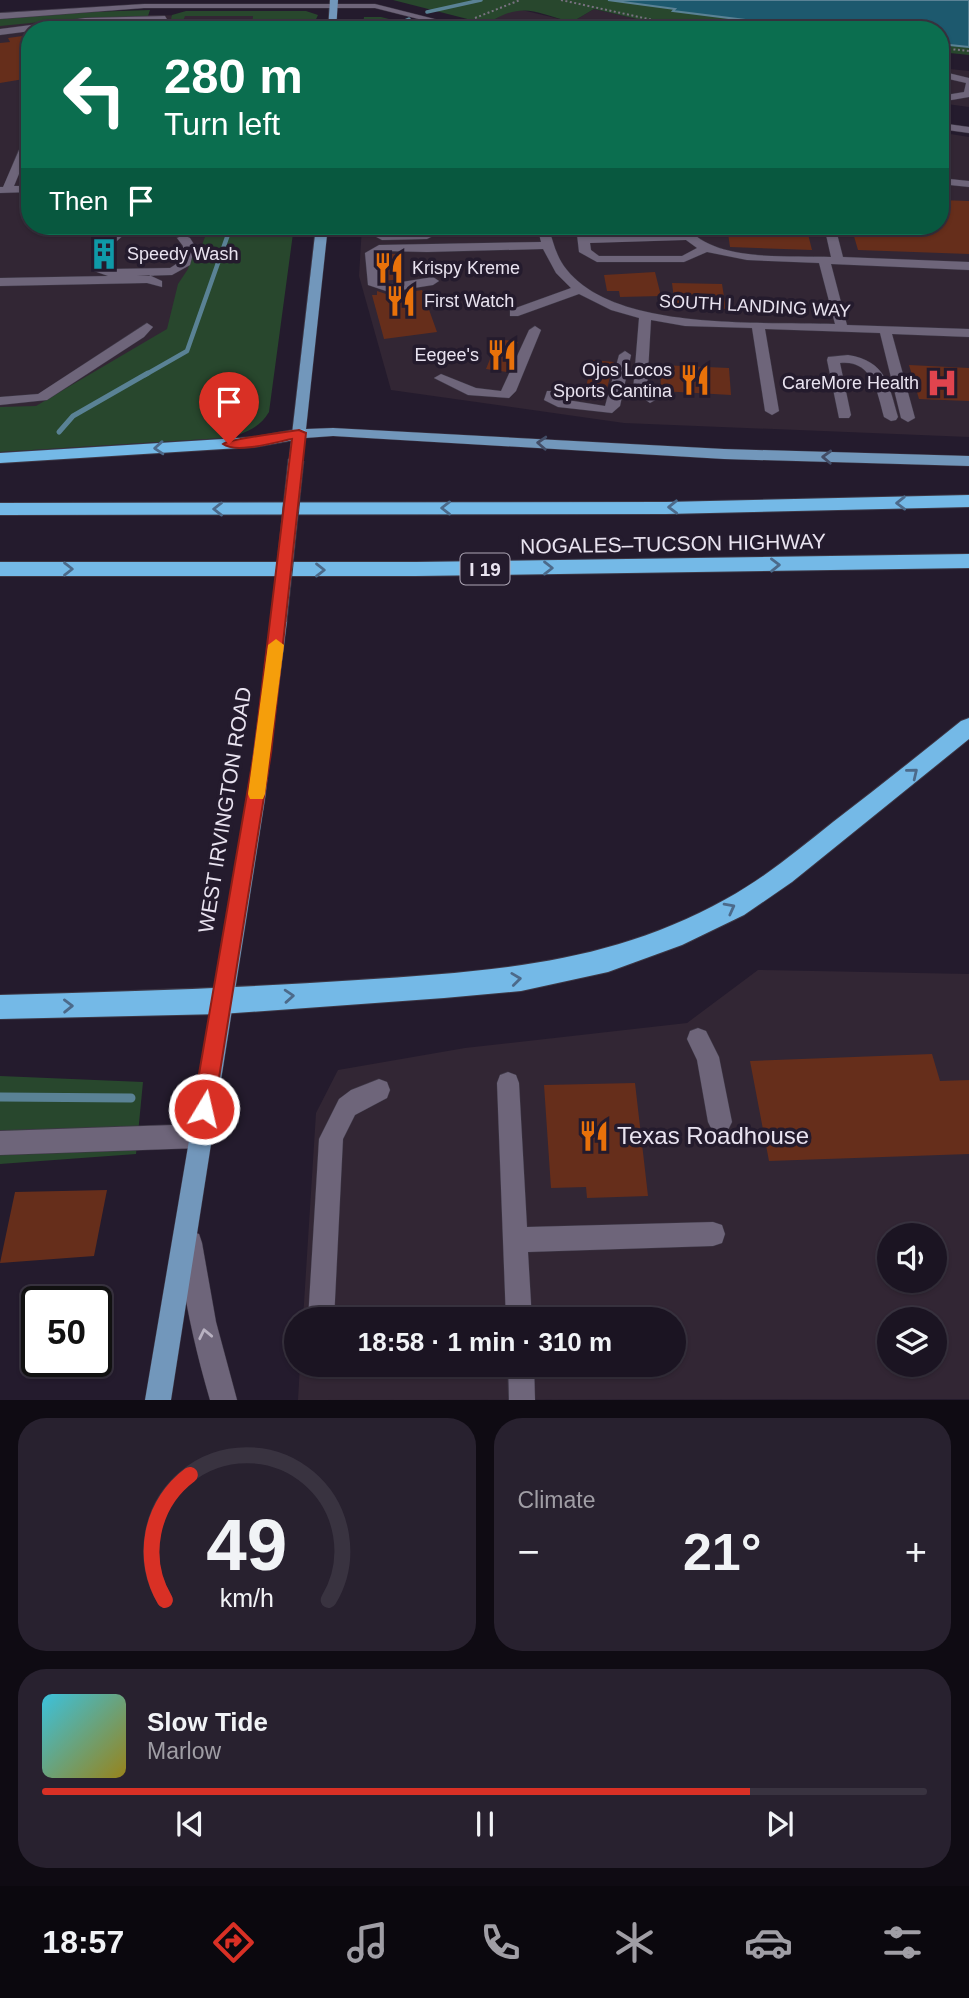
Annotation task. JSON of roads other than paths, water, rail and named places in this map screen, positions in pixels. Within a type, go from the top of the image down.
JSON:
[{"type":"highway","points":[[0,458],[255,442],[299,433]]},
{"type":"highway","name":"NOGALES–TUCSON HIGHWAY","points":[[0,509],[666,508],[969,502]]},
{"type":"highway","name":"NOGALES–TUCSON HIGHWAY","points":[[0,569],[443,569],[969,561]]},
{"type":"highway","points":[[0,1007],[221,1002],[521,979],[608,960],[673,937],[735,907],[784,875],[969,727]]},
{"type":"main road","points":[[333,21],[334,3]]},
{"type":"main road","name":"WEST IRVINGTON ROAD","points":[[158,1399],[259,776],[279,621],[321,235]]},
{"type":"main road","points":[[299,433],[333,432],[724,454],[969,461]]},
{"type":"street","points":[[0,16],[131,6],[334,3],[384,7],[439,21]]},
{"type":"street","points":[[86,21],[165,19]]},
{"type":"street","points":[[0,32],[21,29]]},
{"type":"street","points":[[949,77],[969,83],[968,94],[949,98]]},
{"type":"street","points":[[949,127],[969,130]]},
{"type":"street","points":[[21,156],[3,190],[21,189]]},
{"type":"street","points":[[949,182],[969,184]]},
{"type":"street","points":[[105,246],[114,235]]},
{"type":"street","points":[[379,235],[427,242],[545,245]]},
{"type":"street","name":"SOUTH LANDING WAY","points":[[544,235],[545,245],[563,277],[598,300],[645,317],[685,322],[969,333]]},
{"type":"street","points":[[583,235],[585,252],[597,259],[684,259],[706,248]]},
{"type":"street","points":[[832,235],[838,262]]},
{"type":"street","points":[[583,240],[687,237],[716,252],[747,257],[969,266]]},
{"type":"street","points":[[100,262],[99,268],[104,272],[177,270],[186,263],[190,248],[183,238]]},
{"type":"street","points":[[427,242],[383,247],[373,251],[372,283],[389,288],[433,281]]},
{"type":"street","points":[[824,261],[842,328]]},
{"type":"street","points":[[0,282],[149,279],[158,284]]},
{"type":"street","points":[[514,313],[580,289]]},
{"type":"street","points":[[645,317],[640,391],[650,400]]},
{"type":"street","points":[[758,325],[772,411]]},
{"type":"street","points":[[0,401],[27,401],[42,397],[147,327]]},
{"type":"street","points":[[441,378],[473,392],[504,395],[509,391],[535,330]]},
{"type":"street","points":[[884,330],[908,418]]},
{"type":"street","points":[[552,394],[551,400],[558,403],[607,410],[613,406],[625,355]]},
{"type":"street","points":[[844,415],[833,360],[850,359],[869,365],[877,372],[885,417]]},
{"type":"street","points":[[698,1039],[708,1057],[720,1122]]},
{"type":"street","points":[[508,1083],[518,1307]]},
{"type":"street","points":[[322,1307],[331,1139],[340,1116],[353,1100],[380,1090]]},
{"type":"street","points":[[0,1143],[200,1136]]},
{"type":"street","points":[[188,1210],[193,1278],[206,1341],[224,1399]]},
{"type":"street","points":[[515,1240],[713,1234]]},
{"type":"street","points":[[521,1377],[522,1399]]},
{"type":"water","points":[[608,0],[969,0],[969,47],[949,45],[949,21],[753,21],[673,11],[675,9]]},
{"type":"waterway","points":[[427,12],[481,0]]},
{"type":"waterway","points":[[404,21],[409,19]]},
{"type":"waterway","points":[[145,375],[187,351],[228,235]]},
{"type":"waterway","points":[[59,432],[73,416],[148,373]]},
{"type":"waterway","points":[[0,1097],[131,1098]]},
{"type":"tunnel","points":[[100,262],[105,246]]},
{"type":"place","name":"Speedy Wash","points":[[104,254]]},
{"type":"place","name":"Krispy Kreme","points":[[389,268]]},
{"type":"place","name":"First Watch","points":[[401,301]]},
{"type":"place","name":"Eegee's","points":[[502,355]]},
{"type":"place","name":"Ojos Locos Sports Cantina","points":[[695,380]]},
{"type":"place","name":"CareMore Health","points":[[942,383]]},
{"type":"place","name":"Texas Roadhouse","points":[[594,1136]]}]
